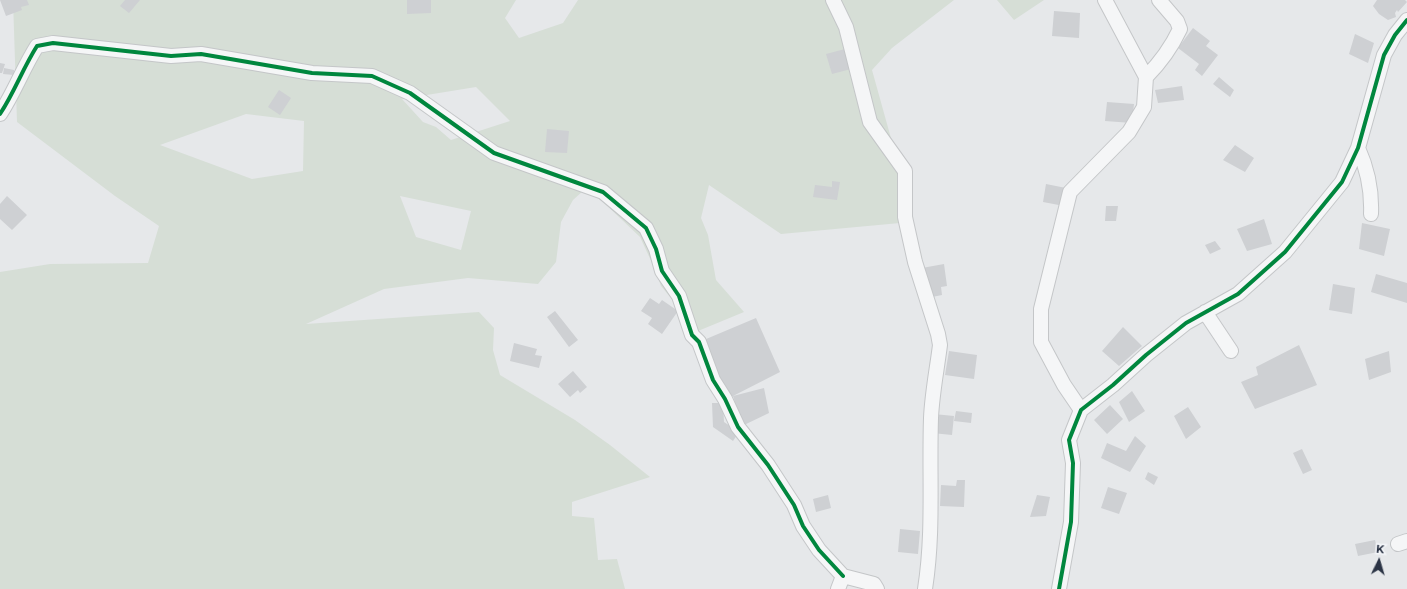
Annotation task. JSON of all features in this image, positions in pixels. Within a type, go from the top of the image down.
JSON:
[{"type":"street","points":[[833,0],[846,27],[870,122],[905,170],[905,217],[915,262],[938,334],[940,345],[931,416],[929,566],[925,589]]},
{"type":"street","points":[[1081,410],[1064,385],[1042,342],[1041,309],[1070,192],[1130,132],[1144,106],[1146,77],[1105,0]]},
{"type":"street","points":[[1146,77],[1160,63],[1174,43],[1180,29],[1177,22],[1159,0]]},
{"type":"street","points":[[1059,589],[1068,550],[1071,522],[1073,463],[1069,440],[1081,410],[1113,385],[1146,354],[1186,323],[1238,294],[1285,252],[1342,182],[1358,148],[1384,55],[1395,35],[1407,20]]},
{"type":"street","points":[[0,114],[11,98],[24,67],[37,46],[53,43],[171,56],[201,54],[312,73],[372,76],[410,93],[494,153],[603,192],[646,228],[656,249],[662,271],[679,296],[692,335],[699,342],[713,380],[726,399],[738,427],[768,465],[794,505],[803,526],[840,583],[874,584],[877,589]]},
{"type":"street","points":[[1358,148],[1364,160],[1372,192],[1371,214]]},
{"type":"street","points":[[1205,312],[1231,351]]},
{"type":"shaded area","points":[[13,0],[516,0],[505,18],[519,38],[563,23],[578,0],[954,0],[892,48],[872,70],[904,185],[900,223],[781,234],[709,185],[701,218],[708,235],[716,280],[744,312],[698,331],[661,286],[640,237],[601,200],[583,191],[573,200],[561,222],[556,262],[538,284],[468,278],[384,289],[306,324],[479,312],[494,328],[493,350],[500,375],[575,420],[610,445],[650,477],[572,502],[572,516],[594,518],[598,560],[617,559],[625,589],[0,589],[0,272],[50,264],[148,263],[159,226],[115,196],[17,122]],"holes":[[[476,87],[510,121],[451,140],[436,127],[423,122],[402,99]],[[246,114],[304,121],[303,171],[252,179],[160,145]],[[400,196],[471,211],[461,250],[416,237]]]},
{"type":"shaded area","points":[[997,0],[1044,0],[1014,20]]},
{"type":"building","points":[[0,0],[27,0],[29,5],[21,7],[22,10],[6,16]]},
{"type":"building","points":[[125,0],[140,0],[129,13],[120,6]]},
{"type":"building","points":[[407,0],[431,0],[431,13],[407,14]]},
{"type":"building","points":[[1377,0],[1405,0],[1407,2],[1398,12],[1397,10],[1395,13],[1396,17],[1388,20],[1379,14],[1373,6]]},
{"type":"building","points":[[1054,11],[1080,13],[1079,38],[1052,36]]},
{"type":"building","points":[[1193,28],[1210,41],[1206,46],[1218,55],[1202,76],[1195,70],[1199,64],[1178,48]]},
{"type":"building","points":[[1355,34],[1374,43],[1368,63],[1349,54]]},
{"type":"building","points":[[845,49],[851,69],[832,74],[826,54]]},
{"type":"building","points":[[0,63],[5,64],[2,73],[0,73]]},
{"type":"building","points":[[4,68],[14,70],[14,75],[3,74]]},
{"type":"building","points":[[1219,77],[1234,90],[1230,97],[1213,84]]},
{"type":"building","points":[[1182,86],[1184,100],[1158,103],[1155,90]]},
{"type":"building","points":[[279,90],[291,98],[280,115],[268,107]]},
{"type":"building","points":[[1107,102],[1134,104],[1132,123],[1105,121]]},
{"type":"building","points":[[547,129],[569,131],[567,153],[545,152]]},
{"type":"building","points":[[1235,145],[1254,158],[1245,172],[1223,160]]},
{"type":"building","points":[[832,181],[840,182],[837,200],[813,197],[815,185],[832,187]]},
{"type":"building","points":[[1046,184],[1066,188],[1064,206],[1043,202]]},
{"type":"building","points":[[7,196],[27,215],[12,230],[0,219],[0,204]]},
{"type":"building","points":[[1106,206],[1118,206],[1116,221],[1105,221]]},
{"type":"building","points":[[1264,219],[1272,244],[1247,251],[1237,229]]},
{"type":"building","points":[[1362,223],[1390,229],[1384,256],[1359,249]]},
{"type":"building","points":[[1215,241],[1221,249],[1210,254],[1205,245]]},
{"type":"building","points":[[944,264],[947,286],[941,287],[942,295],[927,298],[922,268]]},
{"type":"building","points":[[1376,274],[1407,283],[1407,303],[1371,292]]},
{"type":"building","points":[[1333,284],[1355,288],[1352,314],[1329,310]]},
{"type":"building","points":[[650,298],[659,304],[662,300],[678,311],[662,334],[648,324],[652,318],[641,311]]},
{"type":"building","points":[[555,311],[578,340],[569,347],[547,317]]},
{"type":"building","points":[[756,318],[780,372],[725,399],[699,342]]},
{"type":"building","points":[[1123,327],[1142,346],[1119,366],[1102,351]]},
{"type":"building","points":[[514,343],[537,349],[535,355],[542,356],[539,368],[510,361]]},
{"type":"building","points":[[1299,345],[1317,385],[1255,409],[1241,382],[1258,375],[1256,367]]},
{"type":"building","points":[[949,351],[977,355],[974,379],[945,375]]},
{"type":"building","points":[[1389,351],[1391,372],[1369,380],[1365,359]]},
{"type":"building","points":[[573,371],[587,387],[580,393],[578,390],[570,397],[558,384]]},
{"type":"building","points":[[764,388],[769,413],[742,426],[733,396]]},
{"type":"building","points":[[1132,391],[1145,411],[1129,422],[1119,402]]},
{"type":"building","points":[[712,403],[723,403],[724,422],[739,432],[733,441],[713,427]]},
{"type":"building","points":[[1110,405],[1123,419],[1107,434],[1094,420]]},
{"type":"building","points":[[1188,407],[1201,427],[1186,439],[1174,416]]},
{"type":"building","points":[[956,411],[972,413],[971,423],[954,421]]},
{"type":"building","points":[[934,414],[954,416],[952,435],[932,433]]},
{"type":"building","points":[[1135,436],[1146,446],[1130,472],[1101,458],[1107,443],[1126,451]]},
{"type":"building","points":[[1302,449],[1312,470],[1303,474],[1293,453]]},
{"type":"building","points":[[1148,472],[1158,477],[1154,485],[1145,479]]},
{"type":"building","points":[[957,480],[965,480],[964,507],[940,506],[941,485],[956,486]]},
{"type":"building","points":[[1108,487],[1127,493],[1119,514],[1101,508]]},
{"type":"building","points":[[828,495],[831,508],[816,512],[813,499]]},
{"type":"building","points":[[1037,495],[1050,497],[1046,516],[1030,517]]},
{"type":"building","points":[[900,529],[920,531],[918,554],[898,552]]},
{"type":"building","points":[[1375,540],[1378,552],[1358,556],[1355,544]]},
{"type":"cycle path","points":[[1059,589],[1071,522],[1073,463],[1069,440],[1081,410],[1186,323],[1238,294],[1285,252],[1342,182],[1358,148],[1384,55],[1395,35],[1407,20]]},
{"type":"cycle path","points":[[0,114],[37,46],[53,43],[171,56],[201,54],[312,73],[372,76],[410,93],[494,153],[603,192],[646,228],[656,249],[662,271],[679,296],[692,335],[699,342],[713,380],[725,399],[738,427],[768,465],[794,505],[803,526],[819,550],[843,576]]}]
